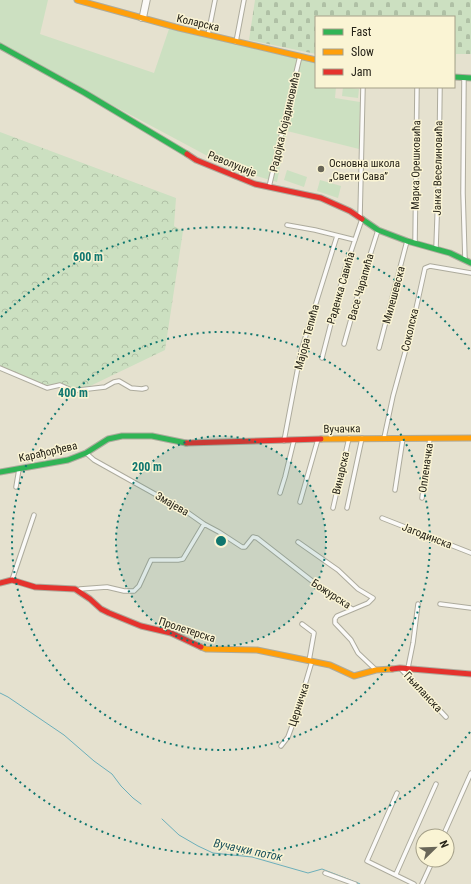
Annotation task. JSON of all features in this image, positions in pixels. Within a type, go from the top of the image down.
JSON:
[{"type":"street","name":"Коларска","points":[[77,0],[94,2],[143,19],[315,60]]},
{"type":"street","points":[[143,19],[145,0]]},
{"type":"street","points":[[143,19],[148,0]]},
{"type":"street","points":[[208,35],[215,0]]},
{"type":"street","points":[[236,42],[244,0]]},
{"type":"street","name":"Револуције","points":[[0,46],[85,93],[192,158],[254,184],[314,196],[336,204],[361,218],[378,230],[407,242],[436,248],[471,263]]},
{"type":"street","name":"Радојка Којадиновића","points":[[270,187],[300,56]]},
{"type":"street","points":[[455,77],[471,78]]},
{"type":"street","points":[[464,78],[463,193],[465,260]]},
{"type":"street","name":"Раденка Савића","points":[[322,358],[345,269],[361,218],[363,88]]},
{"type":"street","name":"Марка Орешковића","points":[[416,244],[418,88]]},
{"type":"street","name":"Јанка Веселиновића","points":[[436,248],[440,88]]},
{"type":"street","points":[[287,225],[355,240]]},
{"type":"street","name":"Васе Чарапића","points":[[344,344],[360,286],[378,230]]},
{"type":"street","name":"Мајора Тепића","points":[[284,441],[301,352],[337,236]]},
{"type":"street","name":"Милешевска","points":[[379,348],[407,242]]},
{"type":"street","name":"Соколска","points":[[384,438],[390,408],[412,327],[425,268],[430,266],[471,273]]},
{"type":"street","points":[[0,368],[47,388],[60,385],[71,390],[79,390],[104,387],[119,381],[132,388],[146,388]]},
{"type":"street","name":"Карађорђева","points":[[0,472],[68,460],[86,453],[108,439],[128,436],[152,436],[186,443],[214,443]]},
{"type":"street","name":"Вучачка","points":[[214,443],[349,438],[471,438]]},
{"type":"street","name":"Винарска","points":[[333,508],[349,438]]},
{"type":"street","points":[[348,508],[362,438]]},
{"type":"street","points":[[395,490],[403,438]]},
{"type":"street","name":"Опленачка","points":[[422,498],[430,438]]},
{"type":"street","points":[[300,502],[318,439]]},
{"type":"street","points":[[280,493],[294,440]]},
{"type":"street","name":"Змајева","points":[[86,453],[98,462],[187,512],[244,548],[252,538],[255,537]]},
{"type":"street","points":[[16,487],[19,469]]},
{"type":"street","points":[[0,583],[12,580],[34,515]]},
{"type":"street","name":"Јагодинска","points":[[382,518],[471,553]]},
{"type":"street","points":[[78,591],[80,589],[108,588],[134,591],[139,586],[151,560],[183,559],[204,524]]},
{"type":"street","name":"Божурска","points":[[255,537],[270,547],[321,588],[352,609],[372,601],[373,598],[358,589],[338,570],[298,542]]},
{"type":"street","name":"Пролетерска","points":[[12,580],[35,587],[72,589],[78,591],[101,609],[109,613],[141,626],[170,634],[206,649],[257,650],[335,667],[354,676],[376,670],[400,668],[471,674]]},
{"type":"street","points":[[408,668],[418,604]]},
{"type":"street","points":[[440,604],[471,608]]},
{"type":"street","points":[[352,609],[337,616],[335,623],[376,670]]},
{"type":"street","name":"Церничка","points":[[281,746],[288,737],[296,715],[311,661],[314,633],[302,624]]},
{"type":"street","name":"Гњиланска","points":[[400,668],[446,717]]},
{"type":"street","points":[[447,828],[471,773]]},
{"type":"street","points":[[396,874],[436,784]]},
{"type":"street","points":[[397,793],[367,860],[414,884]]},
{"type":"street","points":[[422,884],[429,868]]},
{"type":"street","points":[[325,873],[355,884]]},
{"type":"green space","points":[[0,0],[48,0],[40,34],[154,73],[169,29],[315,63],[315,88],[336,88],[335,98],[360,102],[359,149],[287,131],[277,182],[230,168],[0,45]]},
{"type":"green space","points":[[255,0],[471,0],[471,54],[456,54],[455,70],[455,16],[315,16],[315,54],[249,40]]},
{"type":"green space","points":[[343,88],[359,89],[358,98],[342,96]]},
{"type":"green space","points":[[0,132],[176,198],[174,226],[183,231],[165,350],[86,388],[72,388],[60,384],[47,386],[0,366]]},
{"type":"green space","points":[[287,170],[307,177],[304,187],[284,180]]},
{"type":"green space","points":[[320,180],[341,186],[338,198],[317,191]]},
{"type":"waterway","name":"Вучачки поток","points":[[0,693],[64,735],[94,761],[112,774],[121,786],[141,804]]},
{"type":"waterway","name":"Вучачки поток","points":[[162,819],[179,835],[213,853],[252,857],[308,873],[322,869],[353,881]]},
{"type":"waterway","name":"Вучачки поток","points":[[356,882],[360,884]]},
{"type":"traffic: fast","points":[[0,46],[85,93],[187,154]]},
{"type":"traffic: fast","points":[[455,77],[471,78]]},
{"type":"traffic: fast","points":[[362,219],[378,230],[407,241],[450,253],[471,263]]},
{"type":"traffic: fast","points":[[0,472],[68,460],[86,453],[108,439],[122,436],[152,436],[186,443]]},
{"type":"traffic: slow","points":[[77,0],[179,28],[315,60]]},
{"type":"traffic: slow","points":[[321,439],[471,438]]},
{"type":"traffic: slow","points":[[201,647],[206,649],[257,650],[330,665],[354,676],[376,670],[392,669]]},
{"type":"traffic: jam","points":[[187,154],[196,160],[255,184],[321,198],[350,211],[362,219]]},
{"type":"traffic: jam","points":[[186,443],[321,439]]},
{"type":"traffic: jam","points":[[0,583],[12,580],[35,587],[75,589],[90,599],[101,609],[109,613],[141,626],[171,633],[201,647]]},
{"type":"traffic: jam","points":[[392,669],[400,668],[471,674]]},
{"type":"place","name":"Основна школа „Свети Сава”","points":[[321,169]]}]
